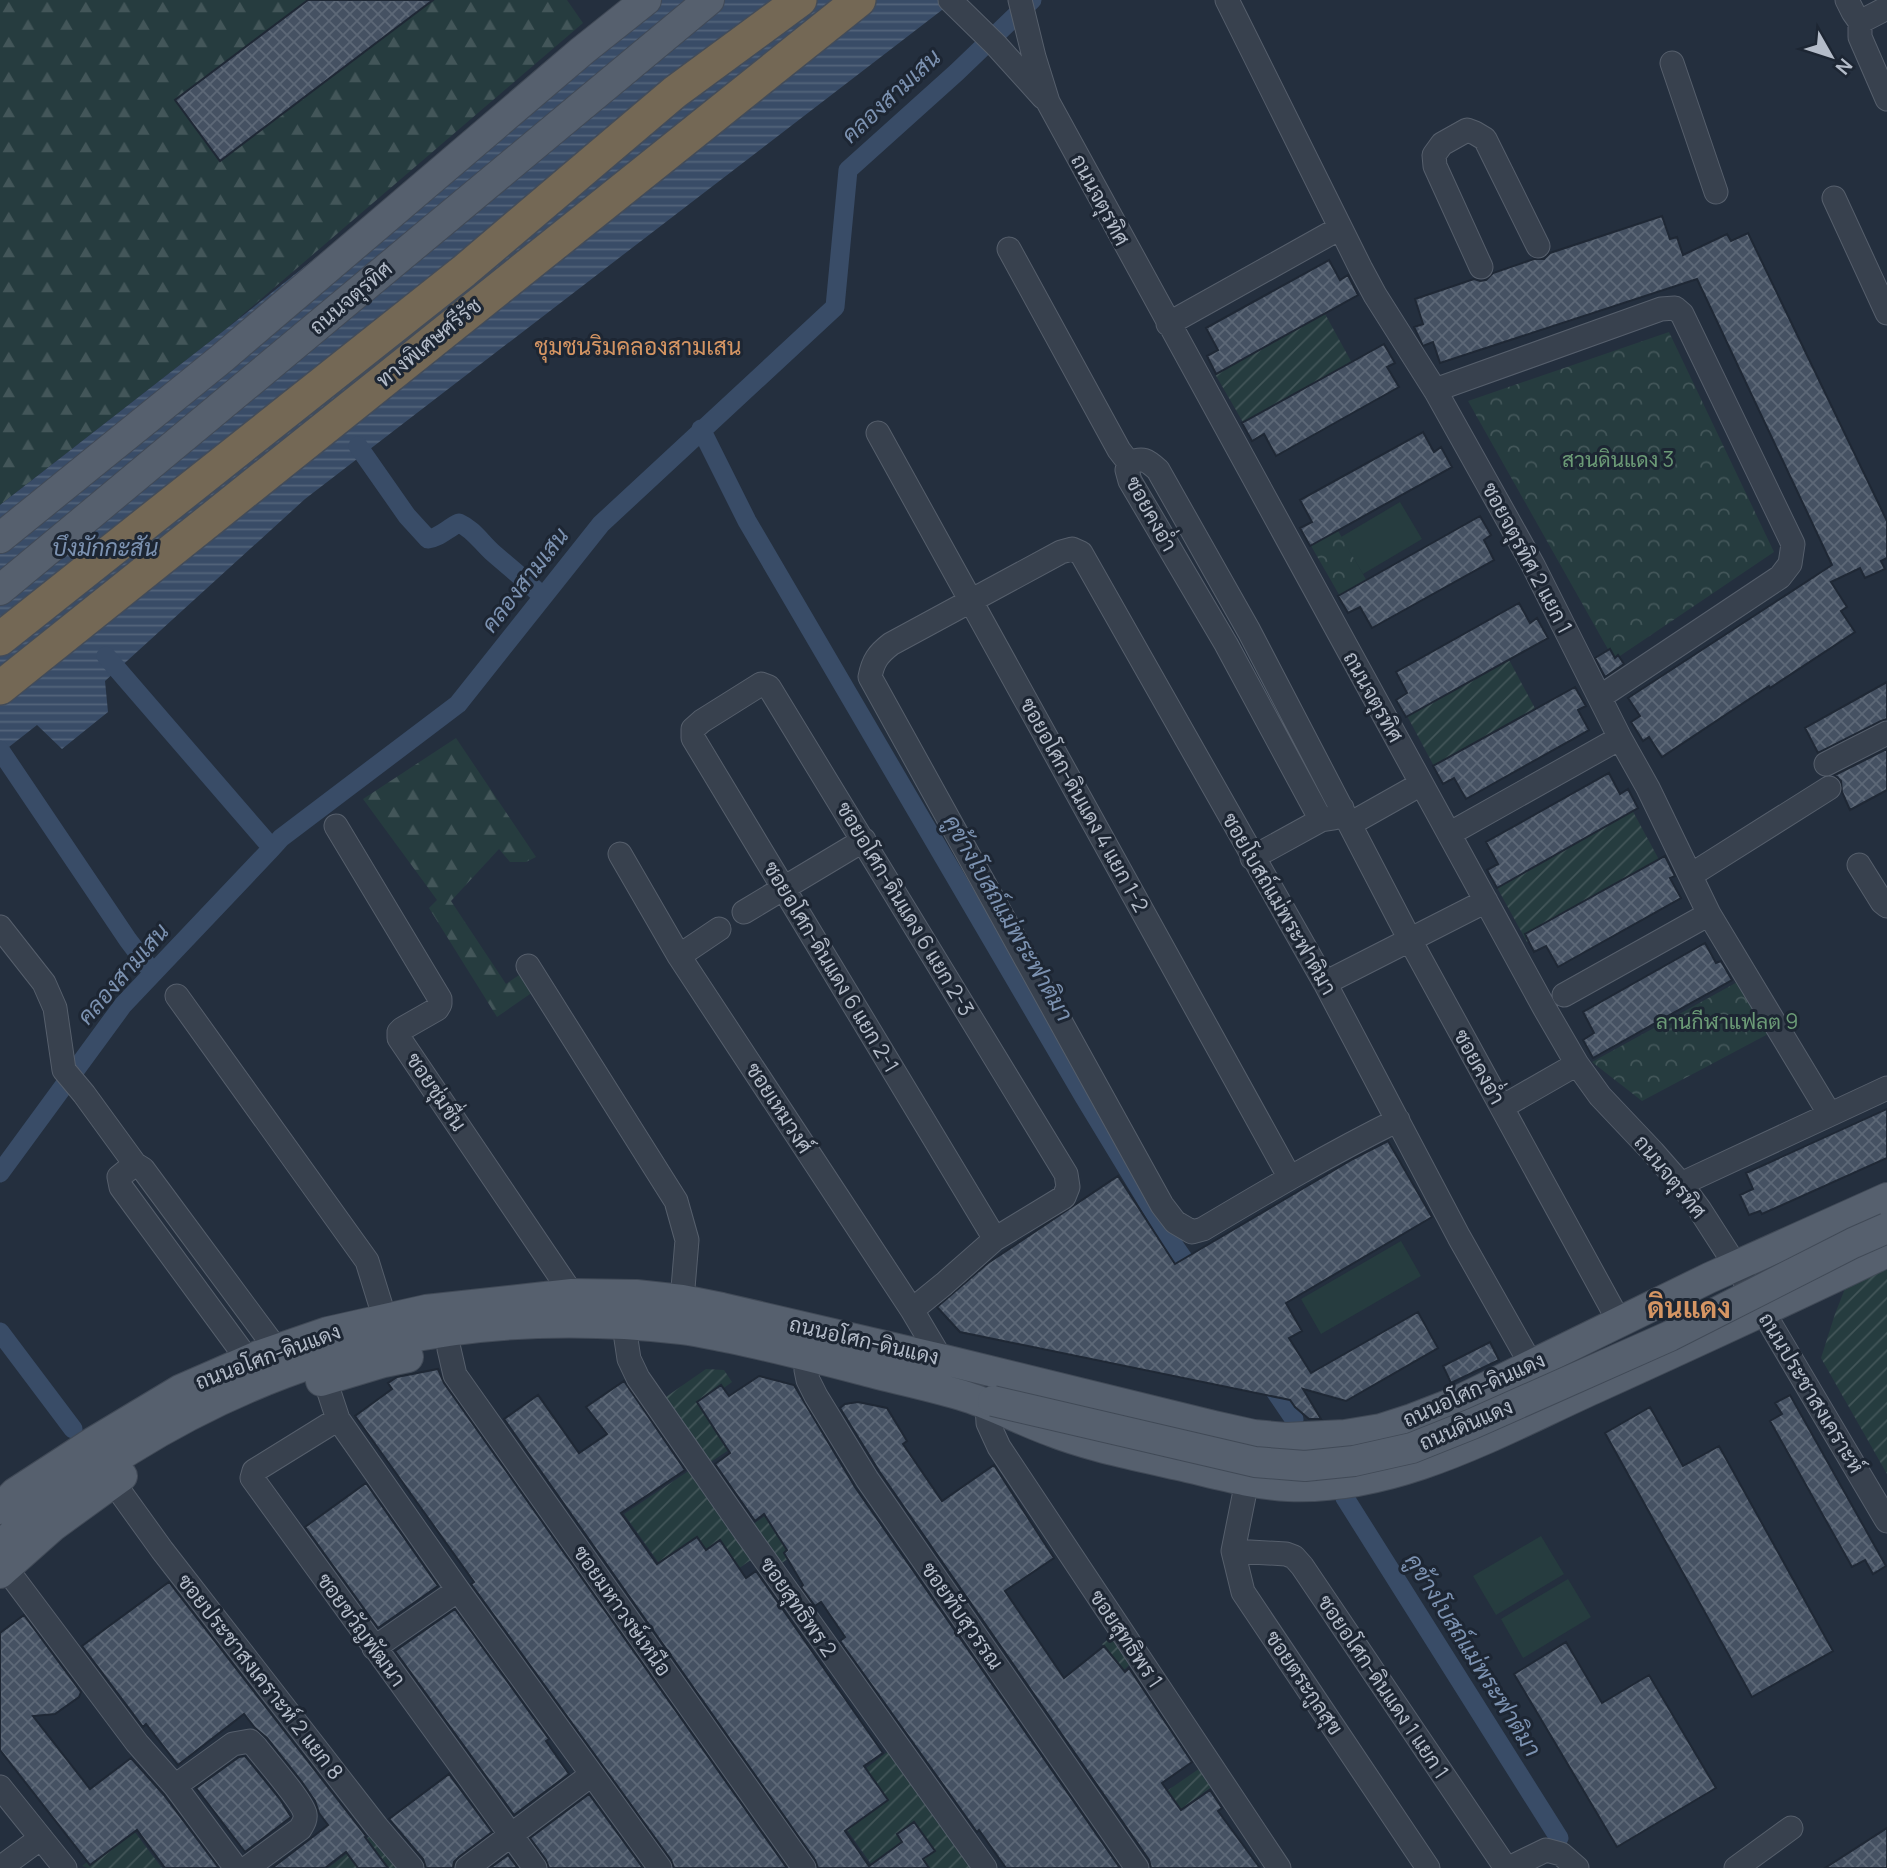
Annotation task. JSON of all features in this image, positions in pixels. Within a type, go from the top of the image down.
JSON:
[{"type":"highway","points":[[675,92],[766,0]]},
{"type":"highway","name":"ทางพิเศษศรีรัช","points":[[0,639],[464,271],[675,92],[800,0]]},
{"type":"highway","name":"ทางพิเศษศรีรัช","points":[[0,688],[857,3]]},
{"type":"main road","name":"ถนนจตุรทิศ","points":[[0,538],[220,359],[646,0]]},
{"type":"main road","name":"ถนนจตุรทิศ","points":[[0,590],[709,3]]},
{"type":"main road","points":[[1736,1266],[1887,1198]]},
{"type":"main road","name":"ถนนดินแดง","points":[[984,1401],[1255,1462],[1305,1466],[1354,1461],[1412,1448],[1472,1424],[1670,1336],[1887,1228]]},
{"type":"main road","points":[[1763,1312],[1887,1252]]},
{"type":"main road","name":"ถนนอโศก-ดินแดง","points":[[0,1509],[15,1493],[180,1390],[248,1360],[328,1332],[426,1310],[572,1294],[682,1300],[941,1359],[1214,1426],[1254,1435],[1286,1438],[1345,1435],[1381,1429],[1456,1402],[1736,1266]]},
{"type":"main road","name":"ถนนอโศก-ดินแดง","points":[[2,1562],[63,1491],[158,1432],[237,1391],[303,1365],[362,1347],[426,1333],[557,1321],[689,1329],[810,1356],[984,1401],[1050,1431],[1083,1442],[1247,1481],[1289,1486],[1379,1477],[1424,1463],[1763,1312]]},
{"type":"main road","name":"ถนนอโศก-ดินแดง","points":[[2,1562],[113,1482],[201,1429],[263,1400],[384,1362],[449,1349],[563,1339],[764,1345]]},
{"type":"street","name":"ถนนจตุรทิศ","points":[[950,0],[1048,102]]},
{"type":"street","name":"ถนนจตุรทิศ","points":[[1020,0],[1048,102],[1545,1009],[1577,1064],[1600,1096],[1681,1184],[1736,1266]]},
{"type":"street","name":"ซอยจตุรทิศ 2 แยก 1","points":[[1227,0],[1375,295],[1435,390],[1533,565],[1648,788],[1709,914],[1829,1114]]},
{"type":"street","points":[[1847,0],[1860,22],[1860,37],[1887,99]]},
{"type":"street","points":[[1860,22],[1887,8]]},
{"type":"street","points":[[1672,63],[1716,192]]},
{"type":"street","points":[[1482,267],[1435,166],[1434,155],[1442,144],[1466,130],[1485,139],[1538,246]]},
{"type":"street","points":[[1834,198],[1887,313]]},
{"type":"street","points":[[1168,324],[1340,228]]},
{"type":"street","points":[[1009,248],[1119,450],[1129,463]]},
{"type":"street","points":[[1435,390],[1661,309],[1675,308],[1682,314],[1793,544],[1790,564],[1780,576],[1600,697]]},
{"type":"street","name":"ซอยอโศก-ดินแดง 4 แยก 1-2","points":[[878,433],[1290,1178]]},
{"type":"street","name":"ซอยคงอ่ำ","points":[[1321,820],[1226,644],[1130,481],[1127,470],[1129,463],[1138,459],[1149,461],[1158,470],[1249,631],[1410,940],[1620,1323]]},
{"type":"street","name":"ซอยโบสถ์แม่พระฟาติมา","points":[[971,602],[1061,552],[1072,549],[1081,553],[1325,983],[1459,1237],[1532,1366]]},
{"type":"street","points":[[971,602],[891,644],[879,653],[873,663],[870,677],[1162,1205],[1175,1222],[1192,1232],[1203,1229],[1398,1119]]},
{"type":"street","points":[[1226,644],[1249,631]]},
{"type":"street","name":"ซอยอโศก-ดินแดง 6 แยก 2-3","points":[[726,706],[761,684],[769,687],[1066,1174],[1068,1187],[1064,1197],[995,1239]]},
{"type":"street","name":"ซอยอโศก-ดินแดง 6 แยก 2-1","points":[[726,706],[693,729],[693,738],[995,1239]]},
{"type":"street","points":[[1826,764],[1887,733]]},
{"type":"street","points":[[1449,834],[1620,737]]},
{"type":"street","points":[[1252,858],[1321,820],[1346,816],[1421,785]]},
{"type":"street","points":[[1691,875],[1829,788]]},
{"type":"street","name":"ซอยชุ่มชื่น","points":[[336,826],[440,999],[436,1009],[402,1029],[399,1038],[572,1294]]},
{"type":"street","points":[[744,912],[864,840]]},
{"type":"street","name":"ซอยเหมวงศ์","points":[[620,854],[679,956],[912,1310],[941,1359]]},
{"type":"street","points":[[1860,865],[1887,906]]},
{"type":"street","points":[[1325,983],[1486,901]]},
{"type":"street","points":[[1564,995],[1709,914]]},
{"type":"street","points":[[0,927],[44,983],[55,1008],[64,1070],[85,1094],[135,1164],[143,1169],[277,1350]]},
{"type":"street","points":[[679,956],[719,929]]},
{"type":"street","points":[[528,966],[676,1201],[687,1240],[682,1300]]},
{"type":"street","points":[[177,996],[367,1261],[385,1319]]},
{"type":"street","points":[[1502,1107],[1577,1064]]},
{"type":"street","points":[[1681,1184],[1887,1088]]},
{"type":"street","points":[[135,1164],[118,1177],[121,1187],[248,1360]]},
{"type":"street","points":[[912,1310],[995,1239]]},
{"type":"street","name":"ถนนประชาสงเคราะห์","points":[[1736,1266],[1887,1521]]},
{"type":"street","name":"ซอยสุทธิพร 2","points":[[626,1339],[629,1359],[645,1388],[985,1868]]},
{"type":"street","name":"ซอยมหาวงษ์เหนือ","points":[[449,1349],[456,1375],[803,1868]]},
{"type":"street","name":"ซอยทับสุวรรณ","points":[[810,1356],[806,1370],[808,1380],[867,1479],[1137,1868]]},
{"type":"street","points":[[325,1380],[338,1419],[458,1590],[660,1868]]},
{"type":"street","name":"ซอยสุทธิพร 1","points":[[984,1401],[988,1423],[999,1447],[1279,1868]]},
{"type":"street","name":"ซอยขวัญพัฒนา","points":[[338,1419],[254,1471],[252,1478],[535,1868]]},
{"type":"street","name":"ซอยตระกูลสุข","points":[[1247,1481],[1233,1550],[1243,1592],[1428,1868]]},
{"type":"street","name":"ซอยประชาสงเคราะห์ 2 แยก 8","points":[[113,1482],[170,1561],[412,1868]]},
{"type":"street","name":"ซอยอโศก-ดินแดง 1 แยก 1","points":[[1233,1550],[1286,1554],[1302,1566],[1507,1868]]},
{"type":"street","points":[[2,1562],[137,1743],[175,1786],[236,1868]]},
{"type":"street","points":[[374,1648],[458,1590]]},
{"type":"street","points":[[175,1786],[233,1744],[250,1741],[256,1747],[301,1804],[305,1816],[300,1829],[247,1868]]},
{"type":"street","points":[[467,1868],[591,1774]]},
{"type":"street","points":[[0,1787],[65,1868]]},
{"type":"street","points":[[1736,1868],[1791,1828]]},
{"type":"street","points":[[0,1868],[41,1838]]},
{"type":"street","points":[[1507,1868],[1546,1850],[1561,1854],[1577,1868]]},
{"type":"green space","points":[[0,0],[567,0],[583,23],[226,329],[0,505]]},
{"type":"green space","points":[[1324,312],[1352,363],[1244,424],[1215,374]]},
{"type":"green space","name":"สวนดินแดง 3","points":[[1669,332],[1774,552],[1614,660],[1468,401]]},
{"type":"green space","points":[[1400,502],[1422,539],[1363,574],[1341,537]]},
{"type":"green space","points":[[1337,529],[1368,583],[1341,598],[1310,544]]},
{"type":"green space","points":[[1507,656],[1538,714],[1436,770],[1405,712]]},
{"type":"green space","points":[[456,738],[536,857],[526,862],[510,862],[499,849],[451,901],[506,984],[519,975],[533,992],[497,1017],[429,908],[437,900],[363,799]]},
{"type":"green space","points":[[1630,806],[1663,867],[1527,942],[1494,882]]},
{"type":"green space","name":"ลานกีฬาแฟลต 9","points":[[1741,980],[1770,1033],[1642,1101],[1592,1062]]},
{"type":"green space","points":[[1401,1241],[1421,1276],[1321,1334],[1301,1299]]},
{"type":"green space","points":[[1887,1268],[1887,1474],[1821,1358],[1846,1286]]},
{"type":"green space","points":[[706,1369],[724,1370],[732,1382],[702,1404],[708,1419],[729,1450],[706,1465],[660,1401]]},
{"type":"green space","points":[[693,1468],[755,1557],[725,1578],[661,1566],[624,1514]]},
{"type":"green space","points":[[768,1514],[794,1555],[777,1566],[749,1527]]},
{"type":"green space","points":[[1541,1536],[1564,1574],[1496,1615],[1473,1576]]},
{"type":"green space","points":[[1568,1579],[1591,1617],[1523,1658],[1501,1619]]},
{"type":"green space","points":[[1116,1633],[1134,1660],[1122,1672],[1102,1644]]},
{"type":"green space","points":[[891,1749],[975,1868],[895,1868],[887,1856],[871,1864],[845,1827],[861,1772]]},
{"type":"green space","points":[[1203,1766],[1216,1784],[1178,1811],[1164,1793]]},
{"type":"green space","points":[[131,1827],[162,1868],[82,1866]]},
{"type":"green space","points":[[374,1833],[401,1868],[328,1868]]},
{"type":"water","name":"บึงมักกะสัน","points":[[640,0],[955,0],[305,499],[105,681],[108,712],[62,749],[37,725],[0,754],[0,505]]},
{"type":"building","points":[[308,0],[433,0],[220,161],[175,100]]},
{"type":"building","points":[[1662,216],[1670,239],[1677,237],[1683,255],[1727,234],[1731,241],[1748,233],[1887,521],[1887,558],[1881,561],[1885,569],[1865,578],[1860,568],[1831,582],[1847,607],[1841,611],[1855,632],[1662,757],[1649,737],[1643,741],[1631,722],[1640,716],[1628,698],[1832,565],[1697,279],[1440,363],[1433,342],[1423,346],[1414,327],[1423,324],[1415,299],[1474,279],[1486,280],[1493,273],[1534,259],[1544,259],[1550,253]]},
{"type":"building","points":[[1329,260],[1340,280],[1348,275],[1358,295],[1216,374],[1207,356],[1218,350],[1206,328]]},
{"type":"building","points":[[1384,344],[1395,363],[1387,367],[1399,387],[1276,456],[1264,434],[1252,441],[1242,423]]},
{"type":"building","points":[[1423,432],[1434,452],[1441,447],[1452,467],[1310,546],[1300,528],[1312,522],[1300,500]]},
{"type":"building","points":[[1480,516],[1491,535],[1484,540],[1494,560],[1372,628],[1360,607],[1348,613],[1338,596]]},
{"type":"building","points":[[1519,603],[1530,623],[1537,618],[1548,638],[1406,717],[1396,700],[1407,693],[1396,672]]},
{"type":"building","points":[[1610,649],[1615,658],[1618,655],[1624,664],[1605,677],[1595,658]]},
{"type":"building","points":[[1887,682],[1887,719],[1818,753],[1805,728]]},
{"type":"building","points":[[1575,687],[1586,706],[1578,710],[1589,730],[1466,799],[1454,778],[1443,784],[1433,766]]},
{"type":"building","points":[[1887,749],[1887,790],[1850,810],[1842,792],[1841,781],[1835,775]]},
{"type":"building","points":[[1609,773],[1620,794],[1628,789],[1638,808],[1497,888],[1487,870],[1498,864],[1486,842]]},
{"type":"building","points":[[1665,856],[1675,876],[1670,878],[1681,898],[1558,967],[1546,946],[1534,952],[1525,934]]},
{"type":"building","points":[[1705,943],[1716,963],[1721,961],[1732,980],[1593,1058],[1583,1040],[1594,1033],[1583,1012]]},
{"type":"building","points":[[1887,1109],[1887,1158],[1762,1214],[1760,1211],[1749,1215],[1740,1195],[1753,1189],[1746,1173]]},
{"type":"building","points":[[1388,1141],[1432,1217],[1286,1303],[1302,1331],[1289,1338],[1311,1373],[1418,1312],[1438,1348],[1346,1401],[1303,1389],[1321,1419],[1309,1419],[1290,1400],[960,1332],[937,1307],[988,1263],[1118,1176],[1175,1264]]},
{"type":"building","points":[[1490,1342],[1499,1360],[1451,1383],[1443,1366]]},
{"type":"building","points":[[438,1369],[444,1383],[787,1868],[674,1868],[671,1860],[471,1584],[474,1582],[355,1416],[392,1389],[388,1383],[397,1377]]},
{"type":"building","points":[[759,1376],[794,1385],[855,1487],[1120,1868],[1006,1868],[979,1830],[977,1832],[840,1641],[845,1637],[821,1602],[815,1606],[801,1587],[803,1585],[784,1553],[787,1550],[764,1514],[755,1521],[715,1464],[730,1453],[697,1402],[721,1385],[729,1396]]},
{"type":"building","points":[[624,1381],[685,1470],[621,1513],[657,1564],[697,1537],[706,1550],[720,1540],[746,1578],[756,1571],[883,1753],[864,1766],[888,1800],[845,1831],[869,1866],[902,1842],[897,1834],[914,1822],[935,1851],[923,1859],[929,1868],[818,1868],[815,1860],[504,1419],[538,1395],[579,1453],[607,1434],[586,1407]]},
{"type":"building","points":[[1790,1395],[1886,1566],[1873,1574],[1865,1560],[1852,1567],[1770,1421],[1782,1414],[1775,1403]]},
{"type":"building","points":[[858,1402],[887,1408],[907,1441],[903,1444],[942,1501],[994,1465],[1054,1558],[1005,1591],[1064,1678],[1104,1646],[1125,1672],[1129,1668],[1192,1762],[1162,1783],[1181,1810],[1210,1790],[1222,1808],[1218,1811],[1260,1868],[1151,1868],[1149,1860],[879,1471],[840,1408],[845,1404]]},
{"type":"building","points":[[1650,1407],[1683,1466],[1719,1446],[1833,1651],[1752,1697],[1605,1433]]},
{"type":"building","points":[[366,1483],[438,1586],[378,1628],[305,1527]]},
{"type":"building","points":[[169,1582],[388,1868],[358,1868],[346,1852],[325,1868],[272,1868],[328,1825],[302,1782],[244,1714],[178,1765],[146,1724],[143,1727],[82,1646]]},
{"type":"building","points":[[455,1609],[549,1739],[546,1741],[569,1774],[514,1815],[395,1651]]},
{"type":"building","points":[[24,1615],[81,1692],[79,1697],[55,1714],[33,1716],[90,1789],[131,1758],[164,1795],[219,1868],[165,1868],[137,1830],[90,1865],[0,1750],[0,1633]]},
{"type":"building","points":[[1566,1642],[1602,1703],[1649,1675],[1716,1788],[1617,1847],[1514,1674]]},
{"type":"building","points":[[245,1756],[291,1817],[245,1852],[196,1788],[239,1757]]},
{"type":"building","points":[[449,1774],[492,1832],[459,1857],[453,1868],[426,1868],[423,1859],[389,1819]]},
{"type":"building","points":[[589,1794],[643,1868],[549,1868],[530,1838]]},
{"type":"building","points":[[1887,1828],[1887,1868],[1825,1868]]},
{"type":"building","points":[[508,1855],[518,1868],[490,1868]]},
{"type":"waterway","name":"คลองสามเสน","points":[[0,1173],[123,1005],[281,838],[458,704],[601,524],[835,307],[848,170],[1032,0]]},
{"type":"waterway","name":"คูข้างโบสถ์แม่พระฟาติมา","points":[[701,429],[747,521],[1084,1097],[1198,1280]]},
{"type":"waterway","points":[[358,446],[407,516],[428,539],[459,523],[473,532],[543,597]]},
{"type":"waterway","points":[[106,656],[272,848]]},
{"type":"waterway","points":[[0,750],[153,973]]},
{"type":"waterway","points":[[0,1332],[73,1429]]},
{"type":"waterway","name":"คูข้างโบสถ์แม่พระฟาติมา","points":[[1267,1379],[1294,1419]]},
{"type":"waterway","name":"คูข้างโบสถ์แม่พระฟาติมา","points":[[1345,1498],[1559,1838]]},
{"type":"district","name":"ชุมชนริมคลองสามเสน","points":[[638,347]]},
{"type":"district","name":"ดินแดง","points":[[1689,1308]]}]
